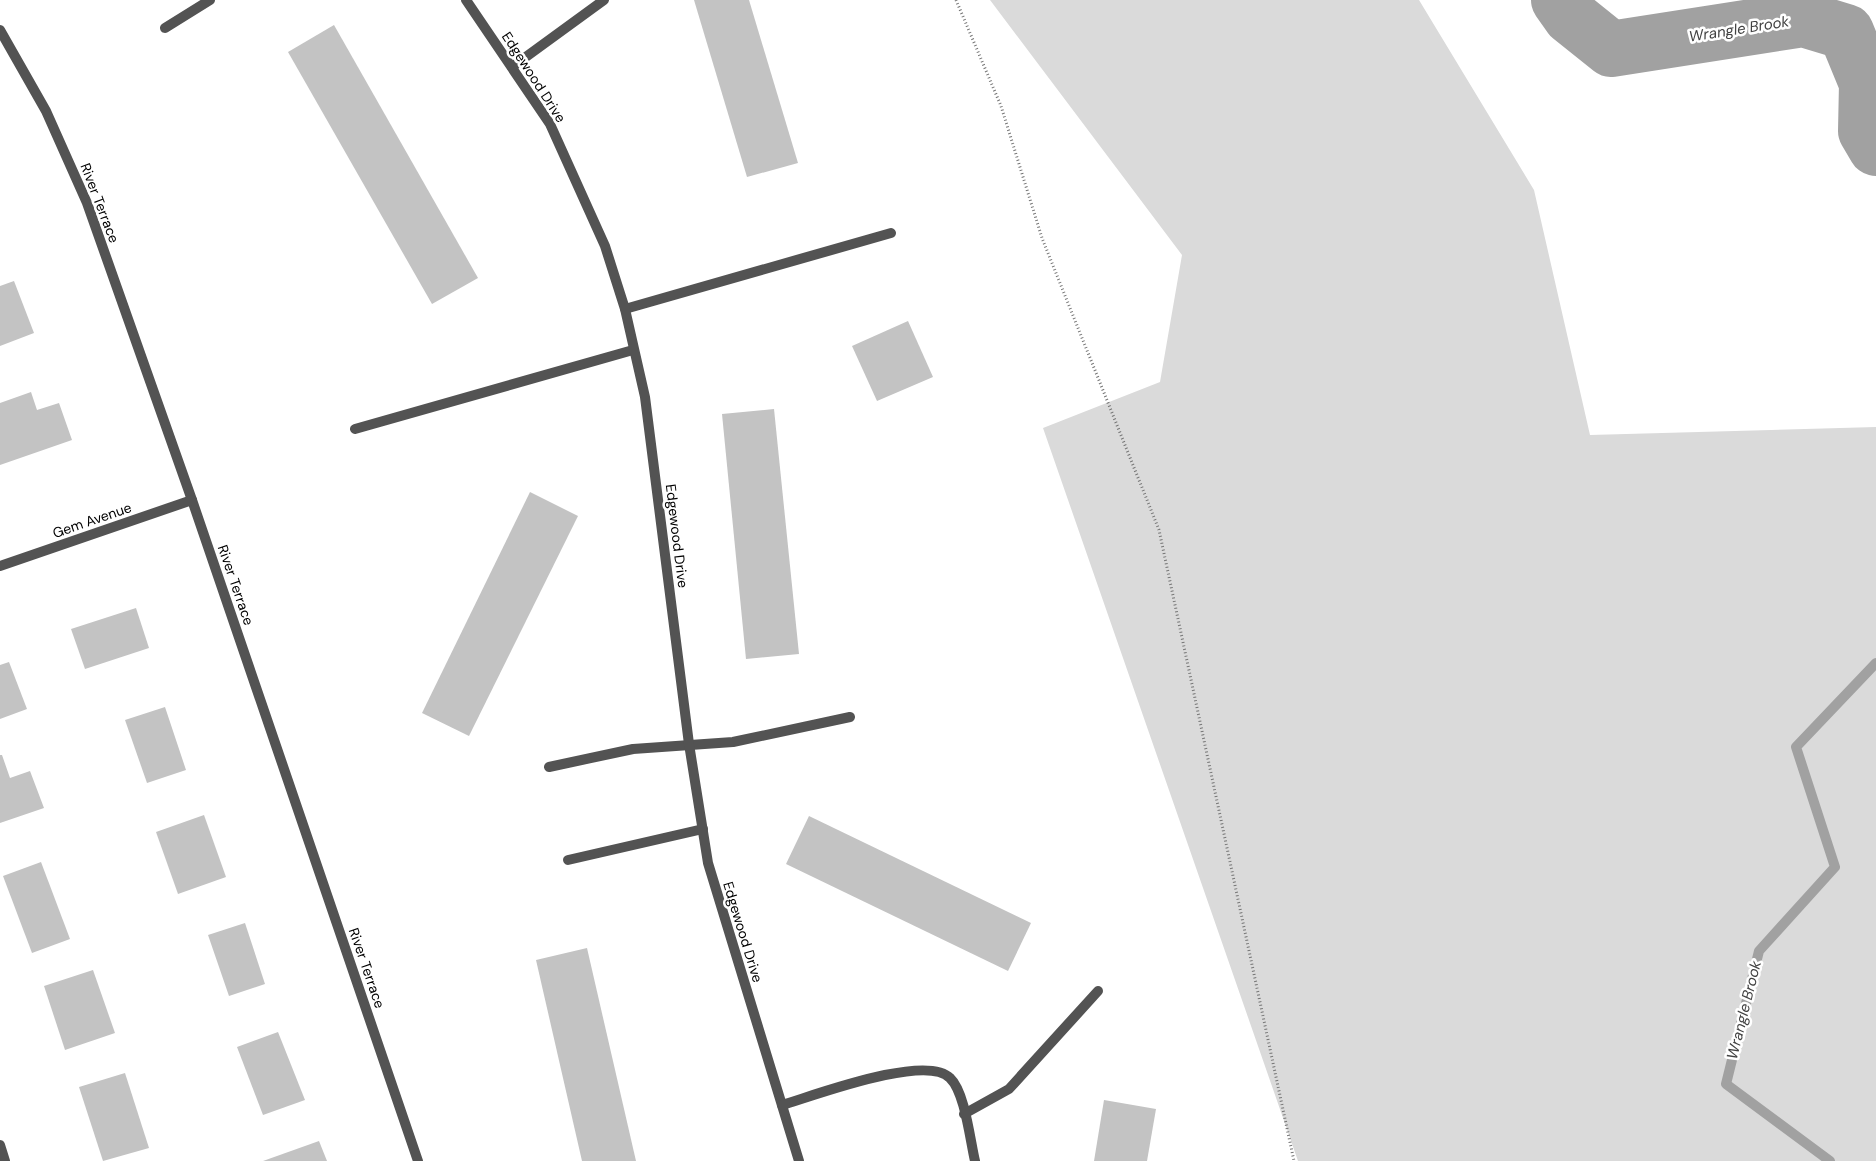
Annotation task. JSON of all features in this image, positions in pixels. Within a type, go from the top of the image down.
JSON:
[{"type":"street","points":[[165,28],[210,0]]},
{"type":"street","name":"Edgewood Drive","points":[[466,0],[550,124],[605,246],[624,309],[646,397],[689,744],[708,863],[798,1161]]},
{"type":"street","points":[[512,67],[604,0]]},
{"type":"street","name":"River Terrace","points":[[0,30],[46,111],[87,203],[192,500],[418,1161]]},
{"type":"street","points":[[624,309],[890,233]]},
{"type":"street","points":[[355,429],[633,350]]},
{"type":"street","name":"Gem Avenue","points":[[0,566],[192,500]]},
{"type":"street","points":[[549,767],[633,749],[733,742],[850,717]]},
{"type":"street","points":[[568,860],[703,829]]},
{"type":"street","points":[[964,1114],[1009,1089],[1098,991]]},
{"type":"street","points":[[782,1105],[893,1071],[940,1072],[950,1078],[960,1095],[975,1161]]},
{"type":"street","points":[[0,1145],[5,1161]]},
{"type":"path","points":[[956,0],[1001,106],[1042,238],[1159,530],[1294,1161]]},
{"type":"shaded area","points":[[990,0],[1419,0],[1534,190],[1590,435],[1876,427],[1876,1161],[1298,1161],[1043,428],[1160,382],[1182,255]]},
{"type":"building","points":[[694,0],[749,0],[798,163],[747,177]]},
{"type":"building","points":[[334,25],[478,278],[432,304],[288,52]]},
{"type":"building","points":[[14,281],[34,333],[0,346],[0,286]]},
{"type":"building","points":[[908,321],[933,377],[877,401],[852,346]]},
{"type":"building","points":[[31,392],[37,410],[59,403],[72,440],[0,465],[0,403]]},
{"type":"building","points":[[774,409],[799,654],[746,659],[722,414]]},
{"type":"building","points":[[530,492],[578,516],[469,736],[422,713]]},
{"type":"building","points":[[136,608],[149,648],[85,669],[71,629]]},
{"type":"building","points":[[9,662],[27,709],[0,719],[0,665]]},
{"type":"building","points":[[165,707],[186,770],[147,783],[125,720]]},
{"type":"building","points":[[0,755],[2,755],[10,778],[30,771],[44,808],[0,823]]},
{"type":"building","points":[[204,815],[226,877],[178,894],[156,832]]},
{"type":"building","points":[[809,816],[1031,923],[1008,971],[786,864]]},
{"type":"building","points":[[41,862],[70,939],[32,953],[3,876]]},
{"type":"building","points":[[245,923],[265,984],[229,996],[208,935]]},
{"type":"building","points":[[587,948],[636,1161],[582,1161],[536,960]]},
{"type":"building","points":[[93,970],[115,1033],[65,1050],[44,986]]},
{"type":"building","points":[[278,1032],[305,1100],[263,1115],[237,1047]]},
{"type":"building","points":[[125,1073],[149,1148],[103,1161],[79,1087]]},
{"type":"building","points":[[1104,1100],[1156,1109],[1147,1161],[1094,1161]]},
{"type":"building","points":[[319,1141],[327,1161],[263,1161]]},
{"type":"waterway","name":"Wrangle Brook","points":[[1559,0],[1571,17],[1611,49],[1803,19],[1846,32],[1867,83],[1866,131],[1876,148]]},
{"type":"waterway","name":"Wrangle Brook","points":[[1830,1161],[1726,1084],[1759,951],[1835,867],[1796,747],[1876,663]]}]
